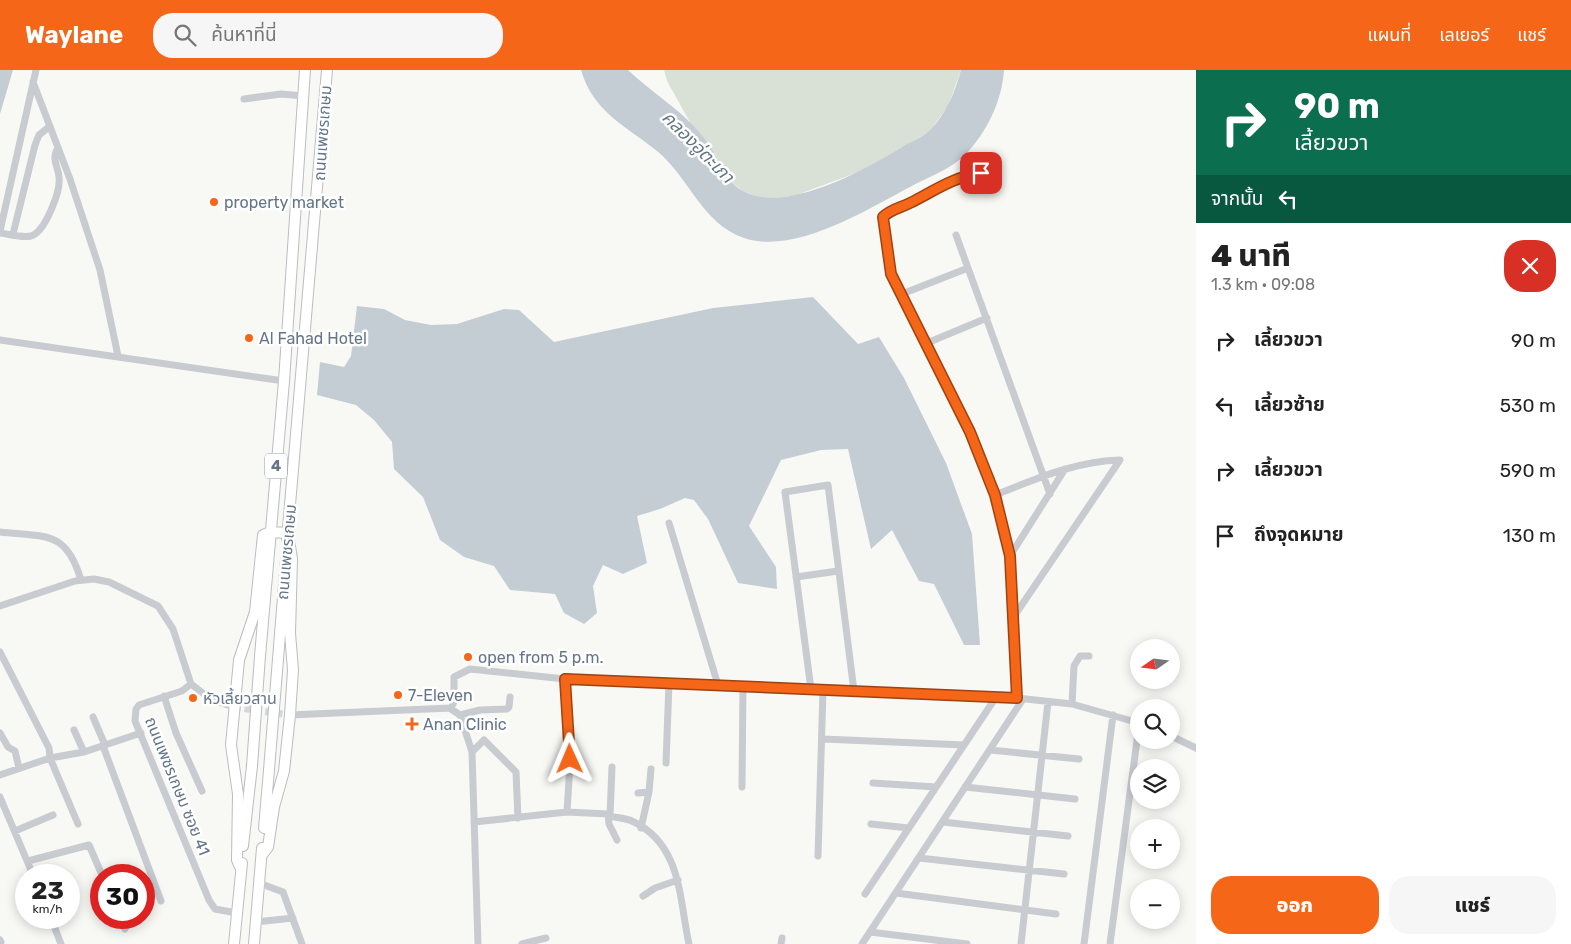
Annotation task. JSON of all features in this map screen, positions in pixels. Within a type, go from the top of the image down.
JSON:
[{"type":"highway","name":"ถนนเพชรเกษม","points":[[234,944],[252,766],[284,381],[306,70]]},
{"type":"highway","name":"ถนนเพชรเกษม","points":[[254,944],[327,70]]},
{"type":"highway","points":[[241,869],[237,860],[238,794],[231,745],[234,707],[240,660],[255,612],[263,535],[270,532],[288,534],[292,560],[290,633],[293,670],[284,771],[274,807],[268,847],[262,855]]},
{"type":"street","points":[[36,70],[0,232],[33,235],[39,232],[49,216],[59,183],[53,157],[58,148]]},
{"type":"street","points":[[33,82],[70,179],[100,270],[118,356]]},
{"type":"street","points":[[244,99],[281,94],[304,96]]},
{"type":"street","points":[[13,234],[35,144],[39,135],[50,126]]},
{"type":"street","points":[[862,944],[990,750],[1020,699],[1010,556],[995,495],[970,432],[891,274],[883,217],[890,210],[909,204],[963,175],[998,170]]},
{"type":"street","points":[[956,236],[1050,494]]},
{"type":"street","points":[[902,294],[968,268]]},
{"type":"street","points":[[927,343],[987,318]]},
{"type":"street","points":[[0,340],[284,381]]},
{"type":"street","points":[[995,495],[1065,469],[1094,461],[1120,460],[1013,618]]},
{"type":"street","points":[[1010,556],[1065,469]]},
{"type":"street","points":[[811,689],[785,492],[828,485],[854,691]]},
{"type":"street","points":[[669,523],[718,685]]},
{"type":"street","points":[[0,532],[48,537],[66,546],[75,560],[81,580]]},
{"type":"street","points":[[796,577],[838,571]]},
{"type":"street","points":[[0,606],[34,593],[81,580],[94,579],[109,582],[158,606],[173,629],[191,684],[212,700],[234,707]]},
{"type":"street","points":[[0,652],[49,748],[50,758],[78,824]]},
{"type":"street","points":[[1072,704],[1074,666],[1080,656],[1089,656]]},
{"type":"street","points":[[290,715],[451,708],[454,702],[454,677],[470,669],[565,679],[996,697],[1072,704],[1130,721]]},
{"type":"street","points":[[565,679],[571,748],[567,812]]},
{"type":"street","points":[[666,763],[669,683]]},
{"type":"street","name":"ถนนเพชรเกษม ซอย 41","points":[[191,684],[182,691],[145,701],[136,709],[136,720],[209,900],[215,909],[237,913]]},
{"type":"street","points":[[742,787],[743,686]]},
{"type":"street","points":[[818,856],[823,690]]},
{"type":"street","points":[[164,696],[176,733],[202,791]]},
{"type":"street","points":[[460,715],[480,710],[507,709],[510,707],[510,697]]},
{"type":"street","points":[[865,894],[996,697]]},
{"type":"street","points":[[1021,944],[1048,702]]},
{"type":"street","points":[[451,709],[460,715],[472,752],[478,944]]},
{"type":"street","points":[[1084,944],[1113,715]]},
{"type":"street","points":[[93,717],[161,901]]},
{"type":"street","points":[[74,730],[84,752]]},
{"type":"street","points":[[0,733],[8,747],[15,751],[19,768]]},
{"type":"street","points":[[0,776],[50,758],[84,752],[140,733]]},
{"type":"street","points":[[823,739],[964,745]]},
{"type":"street","points":[[472,752],[484,740],[516,772],[518,818]]},
{"type":"street","points":[[1180,740],[1196,748]]},
{"type":"street","points":[[1110,944],[1136,749]]},
{"type":"street","points":[[990,750],[1079,759]]},
{"type":"street","points":[[612,767],[609,824],[617,840]]},
{"type":"street","points":[[641,828],[649,792],[650,769]]},
{"type":"street","points":[[873,783],[936,787]]},
{"type":"street","points":[[965,787],[1075,799]]},
{"type":"street","points":[[638,793],[649,792]]},
{"type":"street","points":[[0,797],[28,862],[89,845],[97,864]]},
{"type":"street","points":[[474,822],[567,812],[609,815],[632,821],[668,852],[678,880],[689,944]]},
{"type":"street","points":[[16,831],[53,815]]},
{"type":"street","points":[[942,822],[1068,836]]},
{"type":"street","points":[[871,824],[909,828]]},
{"type":"street","points":[[919,858],[1064,874]]},
{"type":"street","points":[[643,896],[655,888],[678,880]]},
{"type":"street","points":[[259,883],[283,892],[302,944]]},
{"type":"street","points":[[896,893],[1056,914]]},
{"type":"street","points":[[256,922],[293,918]]},
{"type":"street","points":[[55,929],[61,944]]},
{"type":"street","points":[[870,932],[967,944]]},
{"type":"street","points":[[522,944],[546,938]]},
{"type":"shaded area","points":[[664,70],[961,70],[948,106],[929,132],[861,171],[794,196],[770,198],[757,197],[743,191],[724,176],[706,141],[691,124],[667,81]]},
{"type":"water","points":[[0,70],[13,70],[0,114]]},
{"type":"water","name":"คลองอู่ตะเภา","points":[[581,70],[628,70],[690,122],[707,142],[727,176],[738,187],[745,192],[763,197],[783,197],[805,193],[851,175],[922,136],[941,117],[956,86],[961,70],[1004,70],[1003,82],[992,116],[973,146],[959,160],[946,169],[830,228],[785,240],[764,242],[744,238],[717,222],[657,151],[612,117],[602,107],[586,85]]},
{"type":"water","points":[[813,297],[858,344],[879,337],[904,378],[946,463],[972,534],[980,645],[964,645],[934,584],[919,581],[892,530],[871,549],[848,449],[821,450],[781,460],[749,526],[776,567],[777,589],[738,583],[708,519],[694,500],[685,498],[660,509],[637,516],[647,563],[623,574],[603,565],[593,586],[597,613],[584,624],[564,613],[555,594],[510,590],[494,566],[464,557],[440,540],[423,497],[394,469],[392,442],[374,420],[356,405],[317,395],[320,362],[344,367],[351,356],[357,306],[384,309],[405,320],[431,325],[457,324],[504,309],[519,310],[554,342],[713,308]]},
{"type":"tunnel","points":[[234,707],[290,715]]},
{"type":"place","name":"property market","points":[[214,202]]},
{"type":"place","name":"Al Fahad Hotel","points":[[249,338]]},
{"type":"place","name":"open from 5 p.m.","points":[[468,657]]},
{"type":"place","name":"7-Eleven","points":[[398,695]]},
{"type":"place","name":"หัวเลี้ยวสาน","points":[[193,698]]},
{"type":"place","name":"Anan Clinic","points":[[412,724]]},
{"type":"route","points":[[570,759],[571,748],[565,679],[1017,698],[1010,556],[995,495],[970,432],[891,274],[883,217],[890,210],[909,204],[963,175],[981,173]]}]
